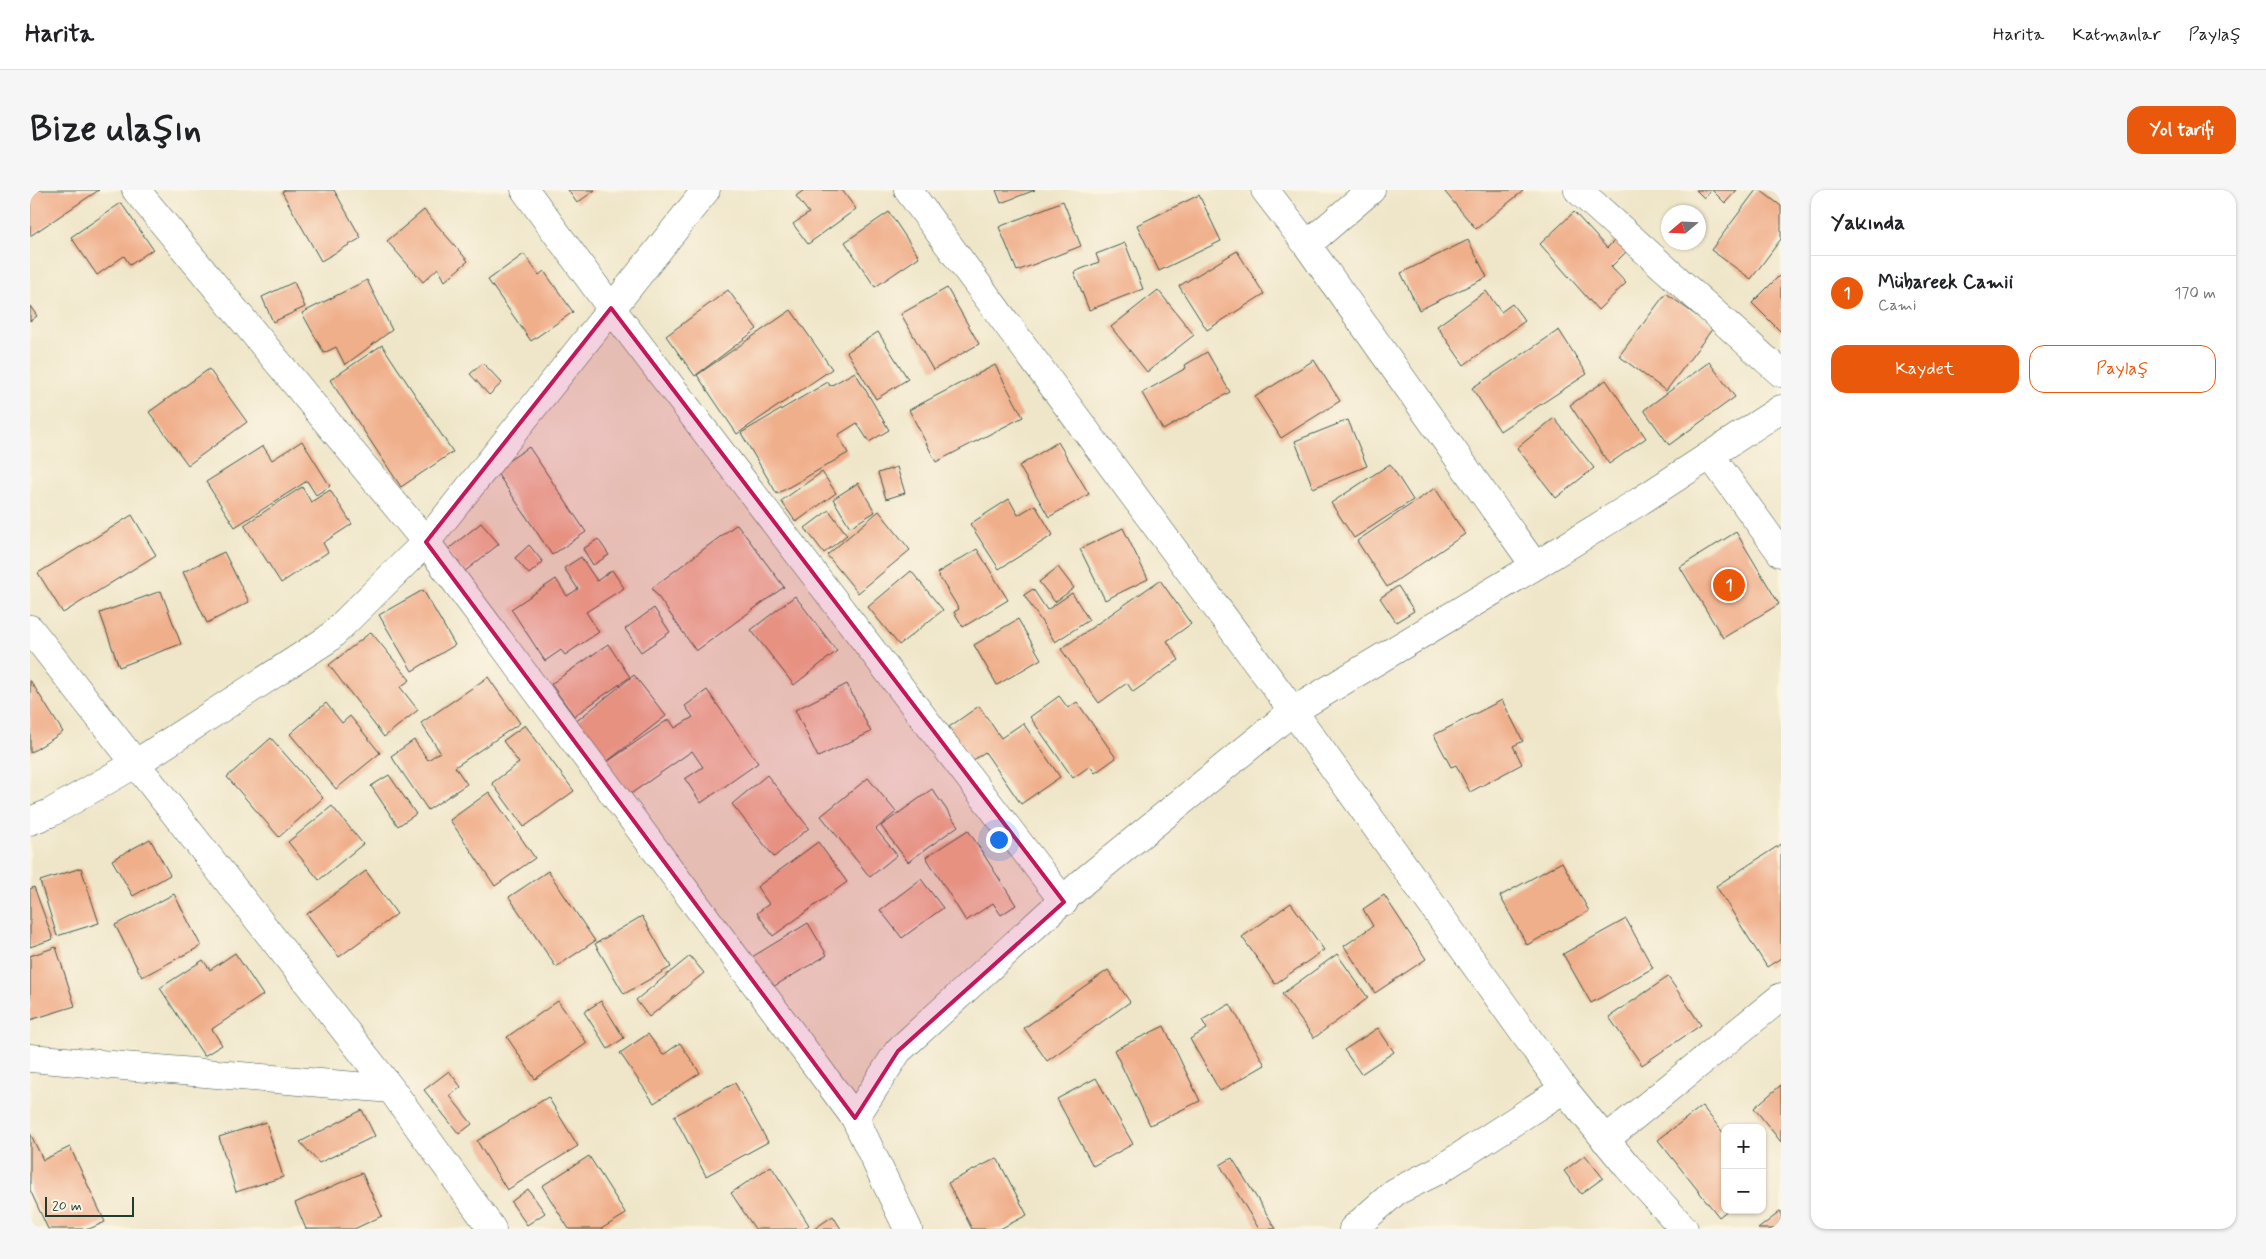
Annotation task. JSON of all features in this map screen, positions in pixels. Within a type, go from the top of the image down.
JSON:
[{"type":"street","points":[[136,190],[426,542],[855,1118],[908,1229]]},
{"type":"street","points":[[525,190],[611,308],[1064,902]]},
{"type":"street","points":[[30,821],[50,813],[135,764],[328,638],[426,542],[706,190]]},
{"type":"street","points":[[908,190],[1293,711],[1564,1089],[1605,1140],[1684,1229]]},
{"type":"street","points":[[1266,190],[1535,566]]},
{"type":"street","points":[[1307,245],[1371,190]]},
{"type":"street","points":[[1578,190],[1781,373]]},
{"type":"street","points":[[855,1118],[898,1051],[1064,902],[1084,881],[1293,711],[1535,566],[1781,409]]},
{"type":"street","points":[[1710,455],[1781,553]]},
{"type":"street","points":[[30,629],[391,1089],[435,1147],[492,1229]]},
{"type":"street","points":[[1605,1140],[1781,997]]},
{"type":"street","points":[[30,1058],[391,1089]]},
{"type":"street","points":[[1353,1229],[1395,1192],[1439,1170],[1564,1089]]},
{"type":"highlighted area","points":[[611,308],[1064,902],[898,1051],[855,1118],[426,542]]},
{"type":"building","points":[[30,190],[99,190],[30,236]]},
{"type":"building","points":[[285,190],[334,190],[361,238],[321,261],[282,192]]},
{"type":"building","points":[[568,190],[595,190],[577,203]]},
{"type":"building","points":[[804,190],[842,190],[856,209],[808,244],[793,224],[809,213],[796,196]]},
{"type":"building","points":[[996,190],[1035,190],[1001,203]]},
{"type":"building","points":[[1448,190],[1523,191],[1476,229],[1445,192]]},
{"type":"building","points":[[1696,190],[1711,190],[1704,198]]},
{"type":"building","points":[[1712,190],[1737,190],[1725,203]]},
{"type":"building","points":[[1756,190],[1760,190],[1781,206],[1781,239],[1751,279],[1711,250]]},
{"type":"building","points":[[1199,195],[1221,241],[1159,271],[1137,225]]},
{"type":"building","points":[[1063,201],[1081,246],[1017,271],[999,227]]},
{"type":"building","points":[[121,203],[153,249],[130,265],[124,256],[97,275],[71,237]]},
{"type":"building","points":[[424,210],[468,261],[445,281],[438,268],[423,282],[387,241]]},
{"type":"building","points":[[889,212],[919,257],[875,287],[845,242]]},
{"type":"building","points":[[1574,212],[1607,248],[1616,239],[1627,251],[1611,267],[1626,283],[1598,310],[1540,244]]},
{"type":"building","points":[[1468,240],[1487,277],[1419,310],[1401,273]]},
{"type":"building","points":[[1125,243],[1143,289],[1089,310],[1074,272],[1099,262],[1096,254]]},
{"type":"building","points":[[1237,251],[1264,294],[1207,330],[1179,286]]},
{"type":"building","points":[[524,254],[539,275],[544,271],[573,312],[531,341],[488,280]]},
{"type":"building","points":[[1781,274],[1781,332],[1752,303]]},
{"type":"building","points":[[367,280],[392,330],[345,365],[336,347],[324,353],[302,313]]},
{"type":"building","points":[[294,282],[305,307],[273,322],[262,297]]},
{"type":"building","points":[[947,288],[979,344],[933,370],[901,314]]},
{"type":"building","points":[[728,290],[757,329],[695,376],[666,336]]},
{"type":"building","points":[[1158,290],[1194,335],[1147,372],[1111,327]]},
{"type":"building","points":[[1486,291],[1501,312],[1512,304],[1525,321],[1464,365],[1437,326]]},
{"type":"building","points":[[1666,293],[1713,328],[1666,391],[1619,356]]},
{"type":"building","points":[[30,306],[37,316],[30,321]]},
{"type":"building","points":[[791,310],[832,369],[737,434],[697,375]]},
{"type":"building","points":[[1559,330],[1587,374],[1500,431],[1472,388]]},
{"type":"building","points":[[878,332],[908,379],[876,399],[847,352]]},
{"type":"building","points":[[382,345],[453,452],[401,487],[330,380]]},
{"type":"building","points":[[1207,352],[1230,392],[1163,430],[1142,393],[1186,368],[1185,365]]},
{"type":"building","points":[[1314,360],[1340,401],[1281,438],[1255,397]]},
{"type":"building","points":[[1709,362],[1735,397],[1669,445],[1644,410]]},
{"type":"building","points":[[483,363],[502,383],[489,395],[470,374]]},
{"type":"building","points":[[995,365],[1023,417],[936,462],[909,410]]},
{"type":"building","points":[[209,369],[247,422],[188,465],[149,412]]},
{"type":"building","points":[[855,372],[889,430],[869,442],[857,423],[838,435],[848,453],[777,494],[741,433],[828,382],[830,386]]},
{"type":"building","points":[[1606,380],[1646,438],[1609,464],[1570,405]]},
{"type":"building","points":[[1554,418],[1594,468],[1556,498],[1517,448]]},
{"type":"building","points":[[1348,420],[1367,466],[1313,488],[1295,441]]},
{"type":"building","points":[[302,441],[330,486],[316,495],[307,481],[235,527],[206,482],[263,446],[272,460]]},
{"type":"building","points":[[1058,442],[1089,494],[1049,517],[1019,466]]},
{"type":"building","points":[[529,447],[586,532],[552,555],[495,470]]},
{"type":"building","points":[[1390,464],[1413,500],[1354,538],[1331,503]]},
{"type":"building","points":[[897,467],[905,493],[886,499],[878,473]]},
{"type":"building","points":[[822,472],[836,493],[796,522],[781,501]]},
{"type":"building","points":[[858,483],[875,512],[850,527],[833,499]]},
{"type":"building","points":[[302,487],[311,502],[330,490],[352,524],[323,543],[328,552],[281,583],[244,525]]},
{"type":"building","points":[[1435,488],[1465,534],[1387,587],[1357,541]]},
{"type":"building","points":[[1009,499],[1018,515],[1035,505],[1053,535],[999,569],[970,524]]},
{"type":"building","points":[[829,510],[847,535],[824,553],[805,528]]},
{"type":"building","points":[[879,511],[910,550],[858,593],[827,555]]},
{"type":"building","points":[[132,515],[156,555],[63,613],[38,573]]},
{"type":"building","points":[[481,523],[499,544],[464,572],[447,550]]},
{"type":"building","points":[[737,524],[784,587],[696,651],[652,588]]},
{"type":"building","points":[[1123,528],[1148,579],[1105,600],[1080,549]]},
{"type":"building","points":[[1736,532],[1779,604],[1723,638],[1680,567]]},
{"type":"building","points":[[598,539],[609,555],[593,565],[583,549]]},
{"type":"building","points":[[529,545],[543,562],[529,574],[515,558]]},
{"type":"building","points":[[977,549],[1008,600],[963,627],[954,612],[959,609],[937,573]]},
{"type":"building","points":[[224,552],[249,602],[207,623],[183,572]]},
{"type":"building","points":[[581,557],[597,581],[612,570],[624,588],[586,612],[599,632],[565,655],[561,650],[545,661],[511,609],[556,579],[567,596],[578,589],[564,568]]},
{"type":"building","points":[[1058,567],[1074,588],[1055,602],[1039,582]]},
{"type":"building","points":[[911,571],[943,610],[899,645],[868,607]]},
{"type":"building","points":[[1160,580],[1191,624],[1167,641],[1179,660],[1133,692],[1127,683],[1099,703],[1061,649]]},
{"type":"building","points":[[1398,586],[1414,611],[1396,622],[1380,598]]},
{"type":"building","points":[[1033,589],[1047,610],[1072,593],[1089,620],[1055,642],[1024,595]]},
{"type":"building","points":[[423,590],[455,645],[412,671],[379,615]]},
{"type":"building","points":[[161,591],[181,644],[119,667],[100,613]]},
{"type":"building","points":[[795,596],[837,651],[794,685],[751,630]]},
{"type":"building","points":[[654,608],[670,632],[641,652],[625,629]]},
{"type":"building","points":[[1018,619],[1041,659],[997,685],[974,645]]},
{"type":"building","points":[[371,632],[410,680],[400,687],[418,710],[384,737],[329,665]]},
{"type":"building","points":[[608,644],[630,677],[574,716],[551,684]]},
{"type":"building","points":[[634,675],[666,716],[605,763],[574,723]]},
{"type":"building","points":[[488,677],[520,723],[455,767],[467,784],[428,810],[391,756],[414,740],[428,760],[440,752],[421,723]]},
{"type":"building","points":[[30,680],[63,732],[30,753]]},
{"type":"building","points":[[847,684],[871,732],[818,757],[795,710]]},
{"type":"building","points":[[707,690],[758,763],[701,803],[685,779],[703,767],[692,751],[629,795],[607,762],[669,719],[675,728],[693,717],[685,706]]},
{"type":"building","points":[[1059,696],[1068,708],[1077,702],[1116,758],[1095,773],[1090,766],[1073,778],[1030,717]]},
{"type":"building","points":[[1502,700],[1523,741],[1513,746],[1522,764],[1470,792],[1456,765],[1451,767],[1434,735]]},
{"type":"building","points":[[326,703],[342,723],[350,716],[380,753],[336,789],[290,734]]},
{"type":"building","points":[[979,706],[1001,738],[1023,723],[1060,777],[1021,804],[985,752],[972,761],[949,727]]},
{"type":"building","points":[[525,725],[574,791],[524,827],[492,783],[519,763],[503,741]]},
{"type":"building","points":[[271,738],[323,798],[279,837],[227,777]]},
{"type":"building","points":[[389,775],[416,814],[398,826],[371,786]]},
{"type":"building","points":[[767,775],[809,828],[774,857],[732,804]]},
{"type":"building","points":[[868,778],[896,812],[876,829],[897,855],[870,877],[821,816]]},
{"type":"building","points":[[932,789],[958,826],[908,862],[881,826]]},
{"type":"building","points":[[489,792],[535,858],[495,886],[450,820]]},
{"type":"building","points":[[332,806],[363,844],[319,880],[288,842]]},
{"type":"building","points":[[968,830],[1016,905],[1001,915],[993,903],[966,921],[926,857]]},
{"type":"building","points":[[150,839],[170,875],[133,896],[112,860]]},
{"type":"building","points":[[818,842],[847,882],[773,936],[757,913],[769,904],[757,887]]},
{"type":"building","points":[[1781,844],[1781,958],[1767,967],[1716,886]]},
{"type":"building","points":[[1562,862],[1589,911],[1527,945],[1500,896]]},
{"type":"building","points":[[81,868],[99,923],[57,936],[40,881]]},
{"type":"building","points":[[366,871],[397,914],[339,957],[307,914]]},
{"type":"building","points":[[548,871],[595,941],[556,967],[509,897]]},
{"type":"building","points":[[921,879],[943,908],[902,938],[880,910]]},
{"type":"building","points":[[34,887],[53,939],[30,947],[30,889]]},
{"type":"building","points":[[174,894],[201,946],[142,977],[115,925]]},
{"type":"building","points":[[1384,895],[1426,959],[1375,993],[1344,946],[1373,926],[1363,909]]},
{"type":"building","points":[[1291,903],[1324,950],[1275,984],[1242,937]]},
{"type":"building","points":[[642,916],[671,967],[624,994],[595,944]]},
{"type":"building","points":[[1626,919],[1653,968],[1591,1003],[1563,954]]},
{"type":"building","points":[[808,923],[827,955],[771,988],[752,957]]},
{"type":"building","points":[[56,947],[75,1006],[30,1020],[30,956]]},
{"type":"building","points":[[235,953],[263,995],[212,1029],[222,1045],[204,1056],[160,988],[203,960],[210,970]]},
{"type":"building","points":[[1337,954],[1368,998],[1314,1038],[1282,994]]},
{"type":"building","points":[[690,956],[704,973],[649,1017],[636,1000]]},
{"type":"building","points":[[1108,970],[1130,1002],[1047,1061],[1024,1028]]},
{"type":"building","points":[[1668,977],[1701,1025],[1642,1065],[1609,1017]]},
{"type":"building","points":[[558,1001],[587,1043],[535,1079],[507,1037]]},
{"type":"building","points":[[601,1001],[624,1038],[608,1049],[584,1012]]},
{"type":"building","points":[[1230,1004],[1265,1065],[1220,1091],[1190,1039],[1207,1029],[1202,1020]]},
{"type":"building","points":[[1164,1026],[1200,1101],[1150,1125],[1114,1050]]},
{"type":"building","points":[[1378,1028],[1394,1052],[1361,1074],[1344,1050]]},
{"type":"building","points":[[648,1034],[663,1055],[680,1043],[700,1073],[654,1103],[620,1053]]},
{"type":"building","points":[[449,1071],[461,1087],[450,1096],[472,1124],[459,1134],[424,1090]]},
{"type":"building","points":[[1096,1078],[1133,1144],[1093,1166],[1057,1099]]},
{"type":"building","points":[[735,1083],[768,1142],[706,1176],[674,1116]]},
{"type":"building","points":[[1781,1085],[1781,1142],[1754,1108]]},
{"type":"building","points":[[548,1097],[578,1146],[507,1190],[477,1141]]},
{"type":"building","points":[[1702,1106],[1721,1130],[1721,1214],[1723,1214],[1719,1217],[1658,1140]]},
{"type":"building","points":[[362,1110],[375,1136],[319,1163],[300,1142]]},
{"type":"building","points":[[266,1122],[283,1177],[236,1192],[219,1137]]},
{"type":"building","points":[[30,1133],[43,1160],[70,1147],[105,1222],[89,1229],[48,1229],[30,1190]]},
{"type":"building","points":[[1585,1155],[1603,1178],[1581,1194],[1564,1171]]},
{"type":"building","points":[[589,1156],[626,1214],[601,1229],[569,1229],[542,1186]]},
{"type":"building","points":[[997,1158],[1027,1215],[1000,1229],[972,1229],[948,1183]]},
{"type":"building","points":[[1232,1158],[1276,1229],[1259,1229],[1220,1165]]},
{"type":"building","points":[[771,1166],[809,1225],[804,1229],[755,1229],[731,1193]]},
{"type":"building","points":[[362,1173],[382,1216],[354,1229],[306,1229],[295,1203]]},
{"type":"building","points":[[528,1189],[545,1213],[527,1225],[511,1202]]},
{"type":"building","points":[[1781,1211],[1781,1229],[1758,1229]]},
{"type":"building","points":[[833,1216],[841,1229],[814,1229]]},
{"type":"place","name":"Mübareek Camii","points":[[1729,585]]}]
